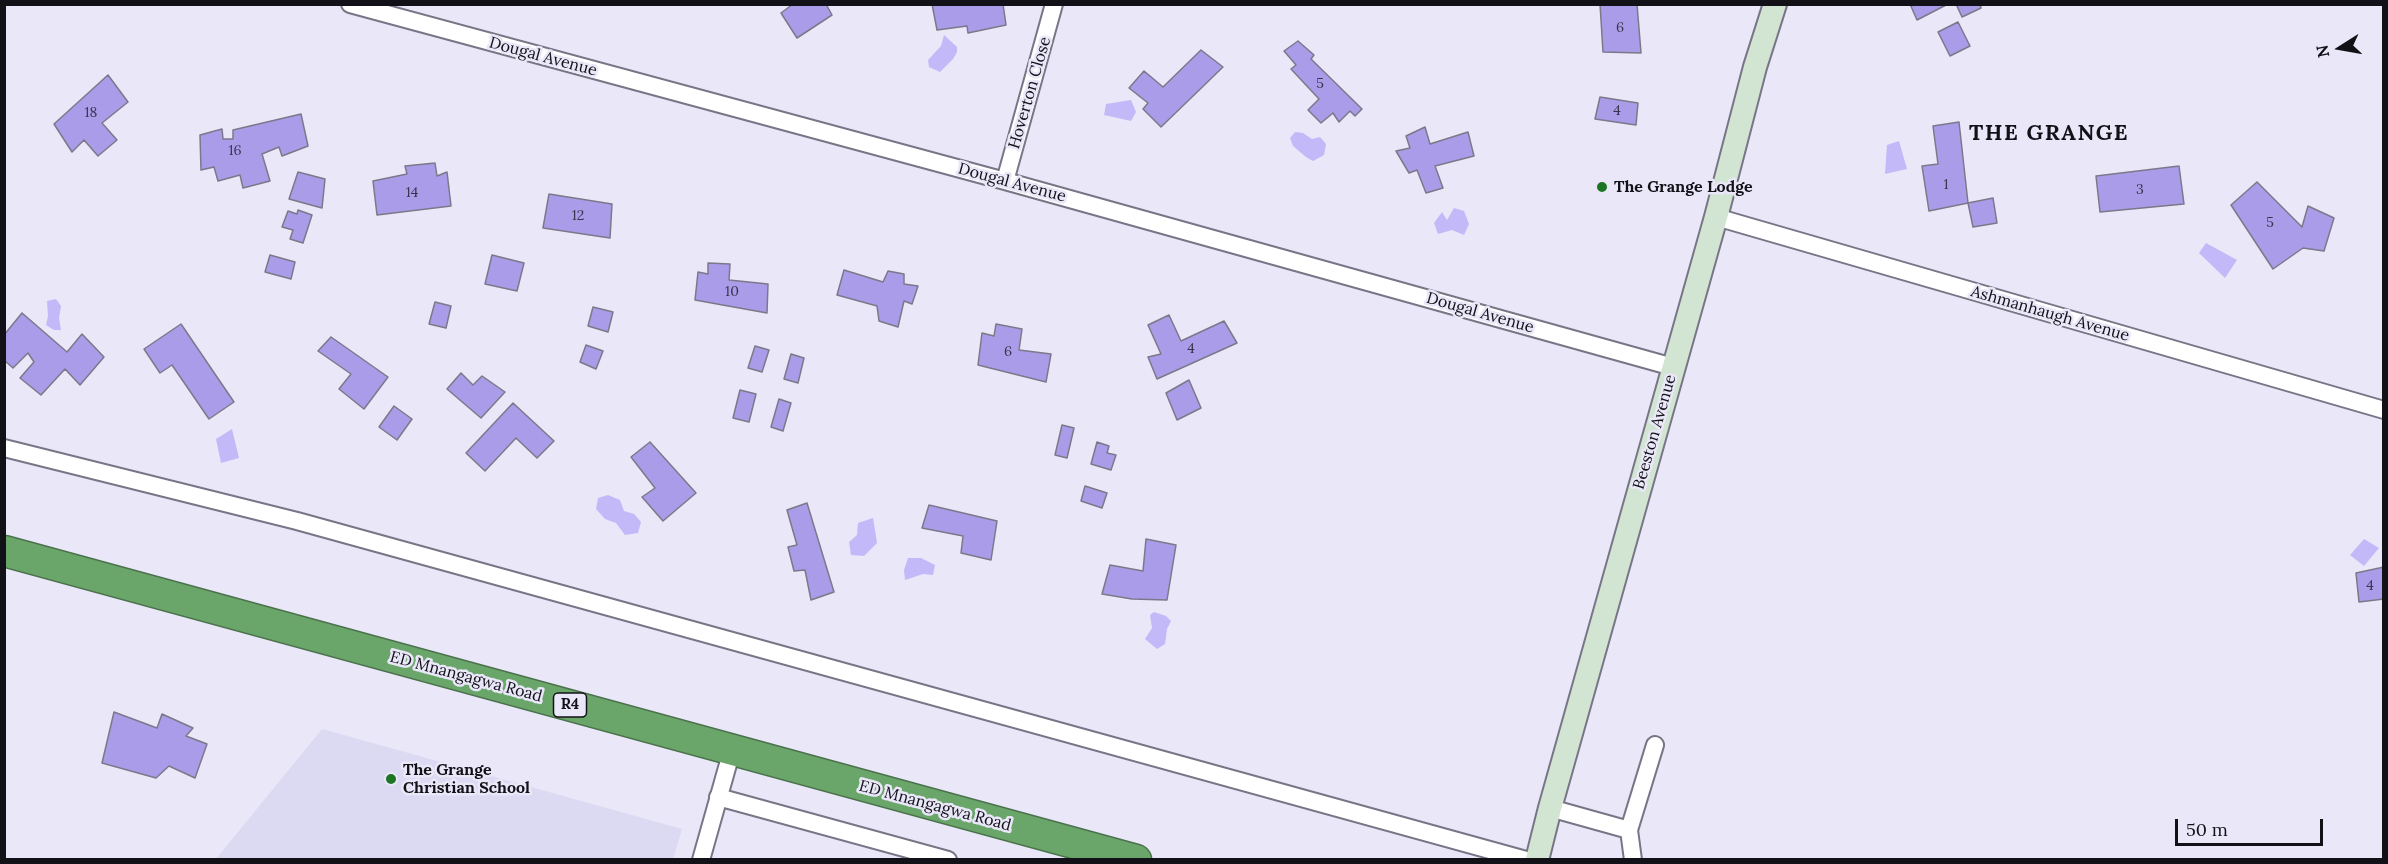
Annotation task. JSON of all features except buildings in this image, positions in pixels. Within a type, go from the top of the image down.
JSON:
[{"type":"highway","name":"ED Mnangagwa Road","points":[[4,551],[1136,860]]},
{"type":"street","name":"Dougal Avenue","points":[[350,4],[1005,181],[1673,367]]},
{"type":"street","name":"Hoverton Close","points":[[1005,181],[1054,4]]},
{"type":"street","name":"Beeston Avenue","points":[[1537,860],[1716,217],[1755,67],[1775,4]]},
{"type":"street","name":"Ashmanhaugh Avenue","points":[[1716,217],[2384,410]]},
{"type":"street","points":[[4,448],[297,521],[1526,860]]},
{"type":"street","points":[[1633,860],[1629,830],[1654,745]]},
{"type":"street","points":[[701,860],[732,750]]},
{"type":"street","points":[[718,797],[948,860]]},
{"type":"street","points":[[1550,808],[1629,830]]},
{"type":"shaded area","points":[[944,35],[957,47],[957,52],[940,72],[929,67],[928,60],[941,46]]},
{"type":"shaded area","points":[[1131,100],[1136,112],[1131,121],[1104,115],[1106,104]]},
{"type":"shaded area","points":[[1295,132],[1303,133],[1312,139],[1320,137],[1326,144],[1324,155],[1313,161],[1306,157],[1293,146],[1290,138]]},
{"type":"shaded area","points":[[1899,141],[1907,169],[1885,174],[1887,145]]},
{"type":"shaded area","points":[[1454,208],[1464,211],[1469,224],[1464,235],[1452,230],[1438,234],[1434,223],[1442,212],[1447,220]]},
{"type":"shaded area","points":[[2206,243],[2237,260],[2225,278],[2199,253]]},
{"type":"shaded area","points":[[56,299],[61,306],[59,318],[61,330],[54,330],[46,325],[47,301]]},
{"type":"shaded area","points":[[232,429],[239,458],[221,463],[216,439]]},
{"type":"shaded area","points":[[608,495],[620,500],[624,511],[634,514],[641,522],[638,533],[625,535],[616,523],[605,519],[596,509],[598,498]]},
{"type":"shaded area","points":[[873,518],[877,543],[864,556],[851,555],[849,542],[857,535],[858,523]]},
{"type":"shaded area","points":[[2364,539],[2379,548],[2364,566],[2350,555]]},
{"type":"shaded area","points":[[908,558],[921,558],[935,565],[933,575],[923,574],[905,580],[904,570]]},
{"type":"shaded area","points":[[1154,612],[1166,616],[1171,621],[1167,629],[1165,644],[1157,649],[1145,639],[1152,628],[1150,615]]},
{"type":"shaded area","name":"The Grange Christian School","points":[[322,729],[682,829],[673,859],[216,859]]},
{"type":"place","name":"The Grange Lodge","points":[[1602,187]]},
{"type":"place","name":"The Grange Christian School","points":[[391,779]]},
{"type":"district","name":"THE GRANGE","points":[[2049,134]]}]
